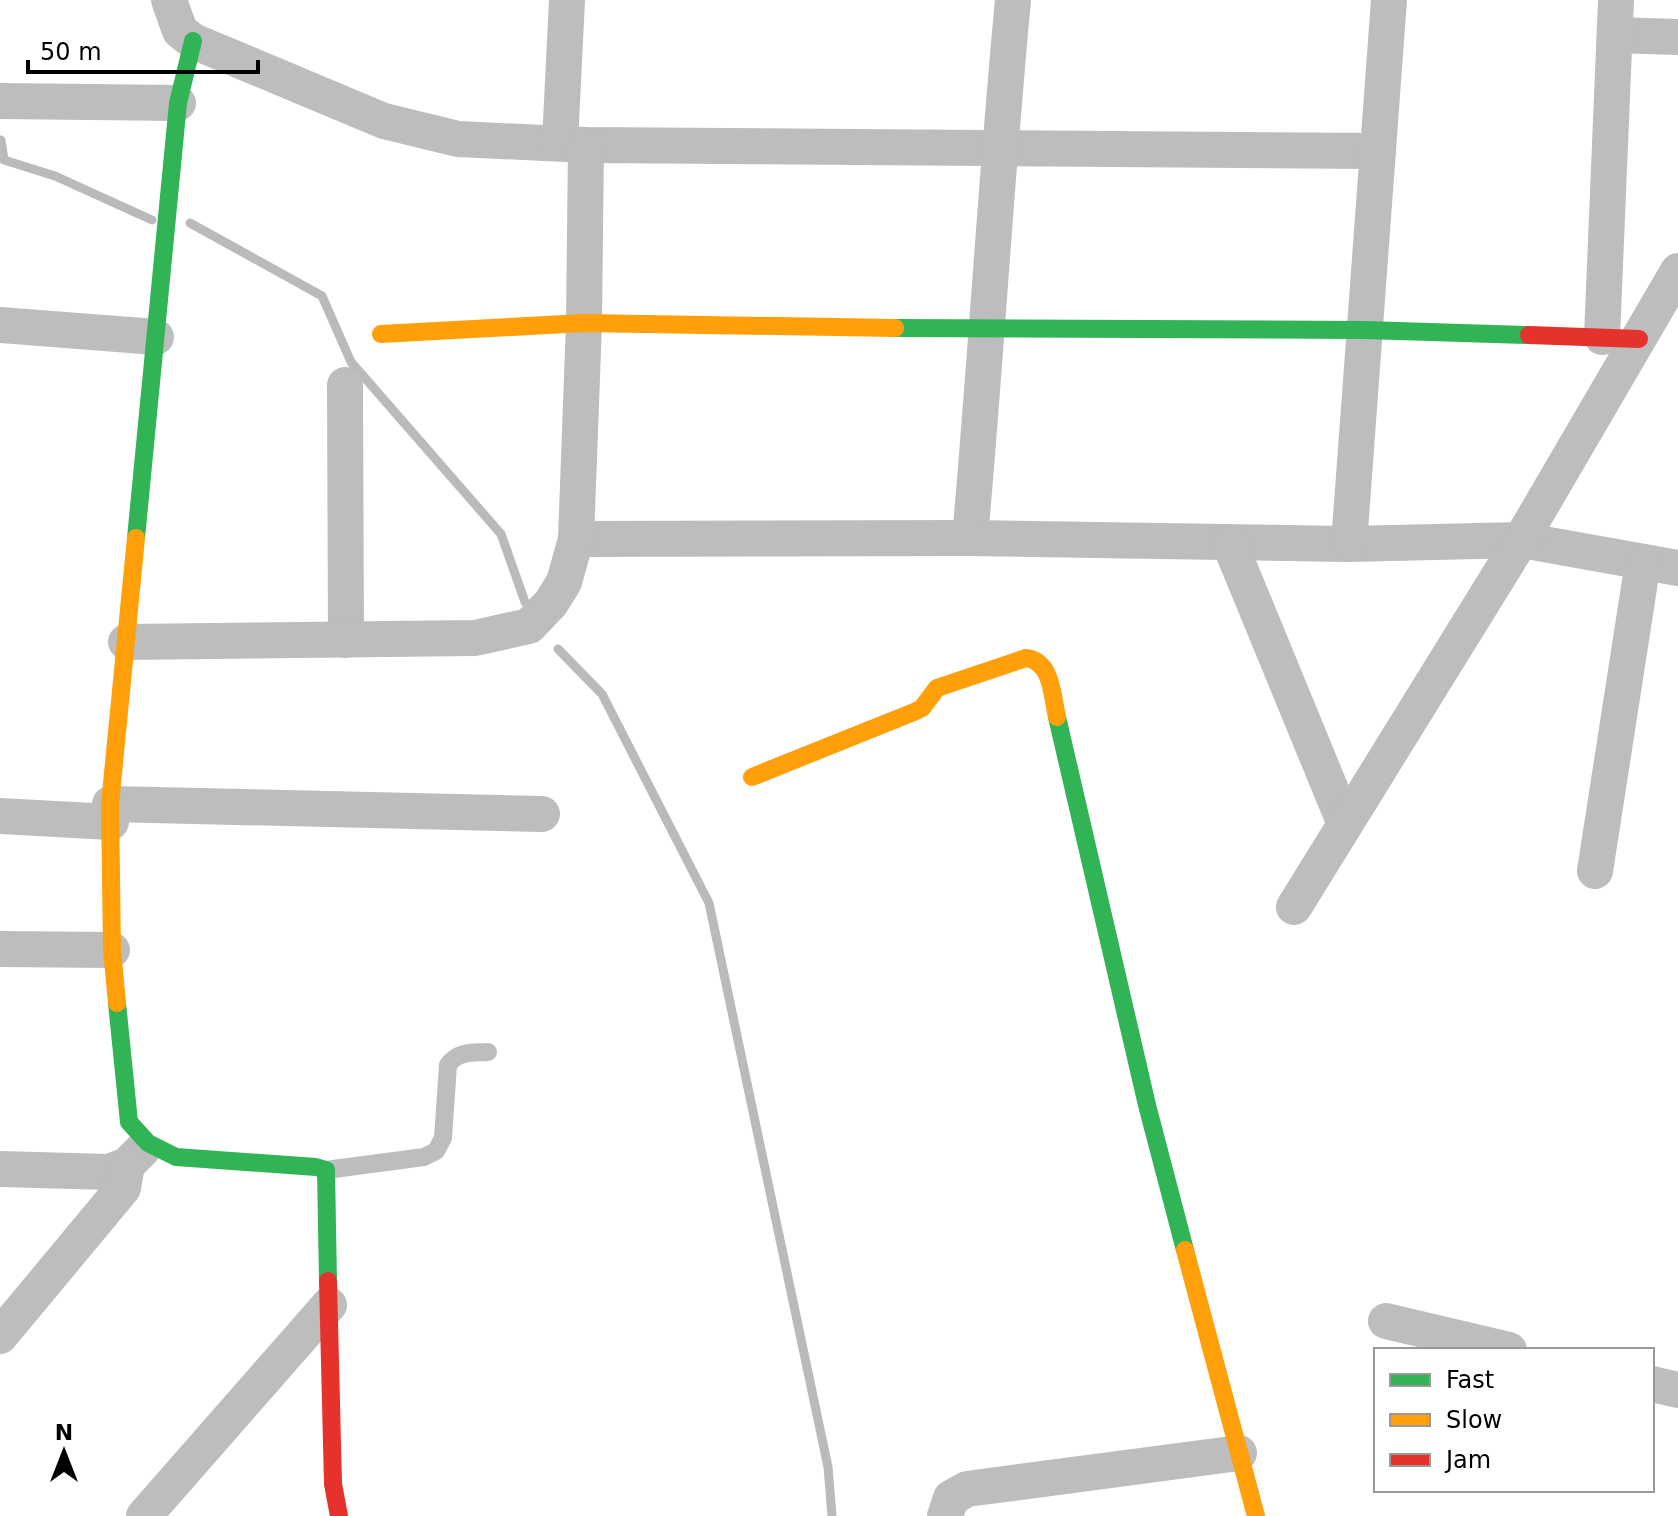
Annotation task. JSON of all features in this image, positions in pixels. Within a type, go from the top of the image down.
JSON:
[{"type":"street","points":[[169,0],[180,31],[193,41],[384,121],[458,139],[573,144],[1378,151]]},
{"type":"street","points":[[126,642],[475,638],[529,626],[551,603],[564,582],[576,539],[584,323],[567,0]]},
{"type":"street","points":[[970,538],[1013,0]]},
{"type":"street","points":[[1349,544],[1389,0]]},
{"type":"street","points":[[1602,337],[1616,17],[1678,37]]},
{"type":"street","points":[[0,1336],[123,1188],[138,1154],[129,1122],[112,950],[111,813],[178,103],[193,41]]},
{"type":"street","points":[[0,101],[178,103]]},
{"type":"street","points":[[1294,907],[1521,540],[1678,271]]},
{"type":"street","points":[[381,334],[584,323],[989,330],[1365,330],[1639,339]]},
{"type":"street","points":[[0,325],[156,337]]},
{"type":"street","points":[[345,385],[346,640]]},
{"type":"street","points":[[576,539],[970,538],[1349,544],[1521,540],[1678,568]]},
{"type":"street","points":[[1229,542],[1345,824]]},
{"type":"street","points":[[1595,871],[1643,562]]},
{"type":"street","points":[[752,777],[914,712],[922,708],[937,688],[1026,658],[1036,659],[1045,667],[1147,1105],[1256,1516]]},
{"type":"street","points":[[0,816],[111,813],[542,814]]},
{"type":"street","points":[[0,949],[112,950]]},
{"type":"street","points":[[0,1169],[109,1172],[138,1154],[326,1170],[333,1484],[339,1516]]},
{"type":"street","points":[[144,1516],[329,1305]]},
{"type":"street","points":[[1386,1321],[1501,1348]]},
{"type":"street","points":[[1654,1384],[1678,1390]]},
{"type":"street","points":[[945,1516],[951,1498],[967,1489],[1239,1453]]},
{"type":"lane","points":[[326,1170],[424,1157],[436,1151],[443,1138],[448,1065],[453,1057],[461,1053],[488,1052]]},
{"type":"waterway","points":[[1,140],[4,160],[55,176],[152,220]]},
{"type":"waterway","points":[[190,223],[322,296],[351,362],[501,534],[525,602]]},
{"type":"waterway","points":[[558,649],[602,694],[709,903],[828,1467],[832,1516]]},
{"type":"traffic: fast","points":[[136,538],[178,103],[193,41]]},
{"type":"traffic: fast","points":[[895,328],[1365,330],[1529,335]]},
{"type":"traffic: fast","points":[[1057,717],[1147,1105],[1185,1250]]},
{"type":"traffic: fast","points":[[117,1003],[129,1122],[148,1143],[176,1157],[326,1170],[328,1281]]},
{"type":"traffic: slow","points":[[381,334],[584,323],[895,328]]},
{"type":"traffic: slow","points":[[117,1003],[112,950],[110,804],[136,538]]},
{"type":"traffic: slow","points":[[752,777],[914,712],[922,708],[937,688],[1026,658],[1035,660],[1046,672],[1057,717]]},
{"type":"traffic: slow","points":[[1185,1250],[1256,1516]]},
{"type":"traffic: jam","points":[[1529,335],[1639,339]]},
{"type":"traffic: jam","points":[[328,1281],[333,1484],[339,1516]]}]
